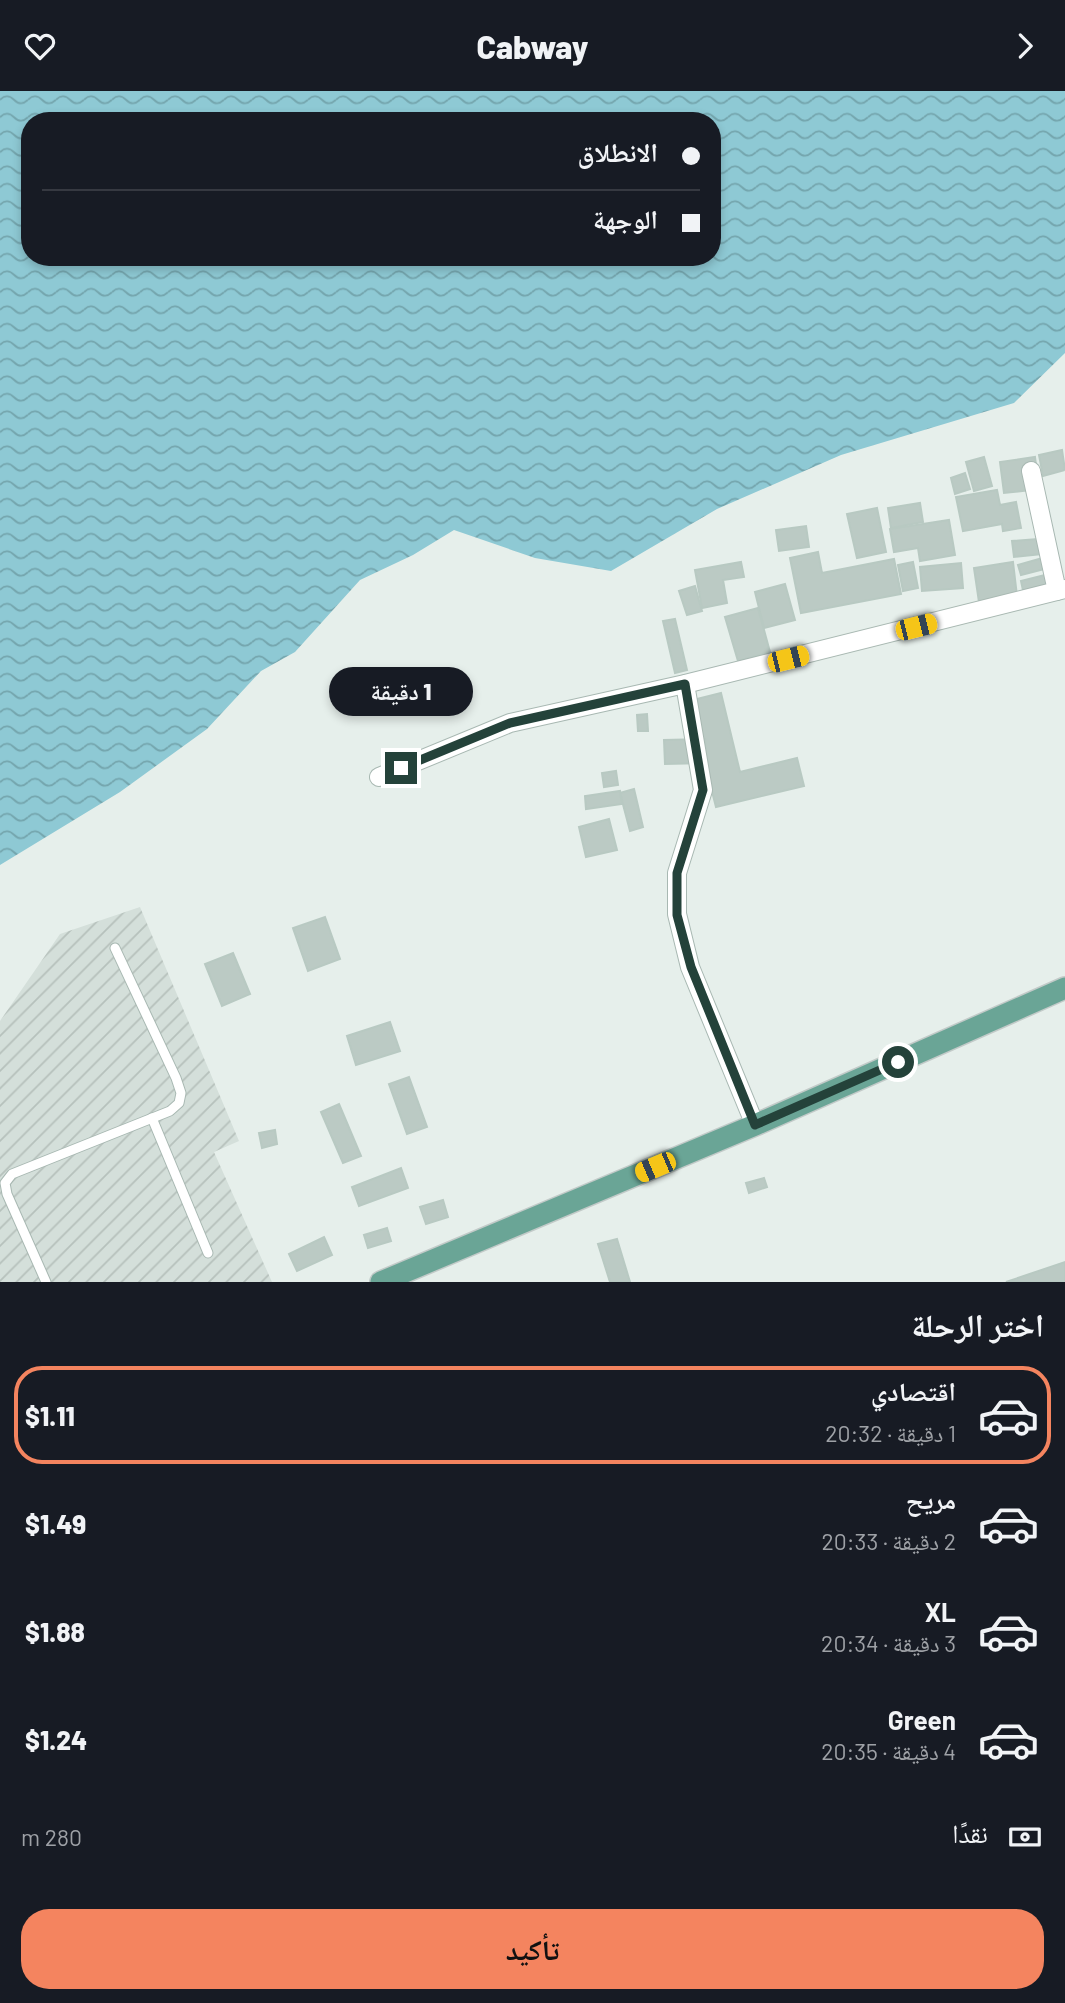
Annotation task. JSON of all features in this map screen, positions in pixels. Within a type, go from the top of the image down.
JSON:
[{"type":"main road","points":[[381,1282],[755,1125],[1065,988]]},
{"type":"street","points":[[379,777],[510,723],[685,684],[1061,590],[1031,471]]},
{"type":"street","points":[[685,684],[703,790],[677,873],[677,915],[691,967],[755,1125]]},
{"type":"lane","points":[[46,1282],[7,1194],[5,1183],[12,1174],[152,1118],[179,1103],[181,1093],[115,949]]},
{"type":"lane","points":[[152,1118],[208,1253]]},
{"type":"shaded area","points":[[140,907],[239,1141],[214,1152],[272,1282],[0,1282],[0,1021],[60,934]]},
{"type":"water","points":[[0,91],[1065,91],[1065,353],[1014,403],[841,455],[717,509],[611,571],[535,558],[454,530],[413,555],[360,580],[295,652],[261,671],[207,729],[120,792],[0,865]]},
{"type":"building","points":[[1062,450],[1065,470],[1043,476],[1039,455]]},
{"type":"building","points":[[984,457],[992,486],[974,491],[966,462]]},
{"type":"building","points":[[1035,457],[1039,489],[1004,493],[1000,462]]},
{"type":"building","points":[[965,473],[970,489],[955,494],[951,478]]},
{"type":"building","points":[[997,490],[1000,505],[1016,502],[1021,528],[1003,531],[1002,524],[963,531],[956,497]]},
{"type":"building","points":[[920,503],[923,522],[891,528],[888,508]]},
{"type":"building","points":[[877,508],[886,552],[857,558],[847,514]]},
{"type":"building","points":[[949,520],[955,555],[920,561],[918,548],[894,552],[890,529]]},
{"type":"building","points":[[806,526],[809,547],[779,551],[776,530]]},
{"type":"building","points":[[1050,538],[1051,553],[1014,557],[1012,541]]},
{"type":"building","points":[[818,552],[822,573],[894,559],[901,594],[801,613],[790,558]]},
{"type":"building","points":[[1053,555],[1056,566],[1021,575],[1018,565]]},
{"type":"building","points":[[741,562],[744,577],[723,580],[727,603],[702,608],[695,570]]},
{"type":"building","points":[[913,562],[918,588],[903,591],[898,565]]},
{"type":"building","points":[[1013,562],[1017,596],[979,602],[974,568]]},
{"type":"building","points":[[961,563],[963,588],[922,591],[920,567]]},
{"type":"building","points":[[1053,573],[1057,586],[1024,595],[1021,581]]},
{"type":"building","points":[[785,584],[795,620],[764,628],[755,592]]},
{"type":"building","points":[[695,586],[702,611],[687,615],[679,591]]},
{"type":"building","points":[[758,608],[770,652],[738,661],[725,617]]},
{"type":"building","points":[[675,619],[687,670],[675,673],[663,621]]},
{"type":"building","points":[[721,693],[740,772],[797,758],[804,786],[716,807],[689,701]]},
{"type":"building","points":[[647,714],[648,731],[638,731],[637,715]]},
{"type":"building","points":[[705,739],[706,763],[665,764],[664,740]]},
{"type":"building","points":[[616,771],[618,785],[604,787],[602,773]]},
{"type":"building","points":[[634,789],[643,827],[630,831],[620,793]]},
{"type":"building","points":[[620,791],[622,804],[586,809],[585,796]]},
{"type":"building","points":[[609,819],[617,850],[586,857],[579,827]]},
{"type":"building","points":[[325,917],[340,959],[308,971],[293,928]]},
{"type":"building","points":[[233,953],[250,994],[222,1006],[205,964]]},
{"type":"building","points":[[390,1022],[400,1051],[356,1065],[347,1036]]},
{"type":"building","points":[[409,1077],[427,1127],[407,1134],[389,1084]]},
{"type":"building","points":[[339,1104],[361,1156],[343,1163],[321,1112]]},
{"type":"building","points":[[275,1130],[277,1144],[262,1148],[259,1133]]},
{"type":"building","points":[[401,1168],[408,1188],[359,1206],[352,1187]]},
{"type":"building","points":[[764,1178],[767,1187],[749,1193],[746,1183]]},
{"type":"building","points":[[443,1200],[448,1217],[426,1224],[420,1207]]},
{"type":"building","points":[[387,1228],[391,1241],[368,1248],[364,1235]]},
{"type":"building","points":[[324,1237],[332,1255],[297,1271],[289,1254]]},
{"type":"building","points":[[617,1239],[630,1282],[610,1282],[598,1244]]},
{"type":"building","points":[[1065,1262],[1065,1282],[1006,1282]]},
{"type":"route","points":[[401,768],[510,723],[685,684],[703,790],[677,873],[677,915],[691,967],[755,1125],[898,1062]]}]
